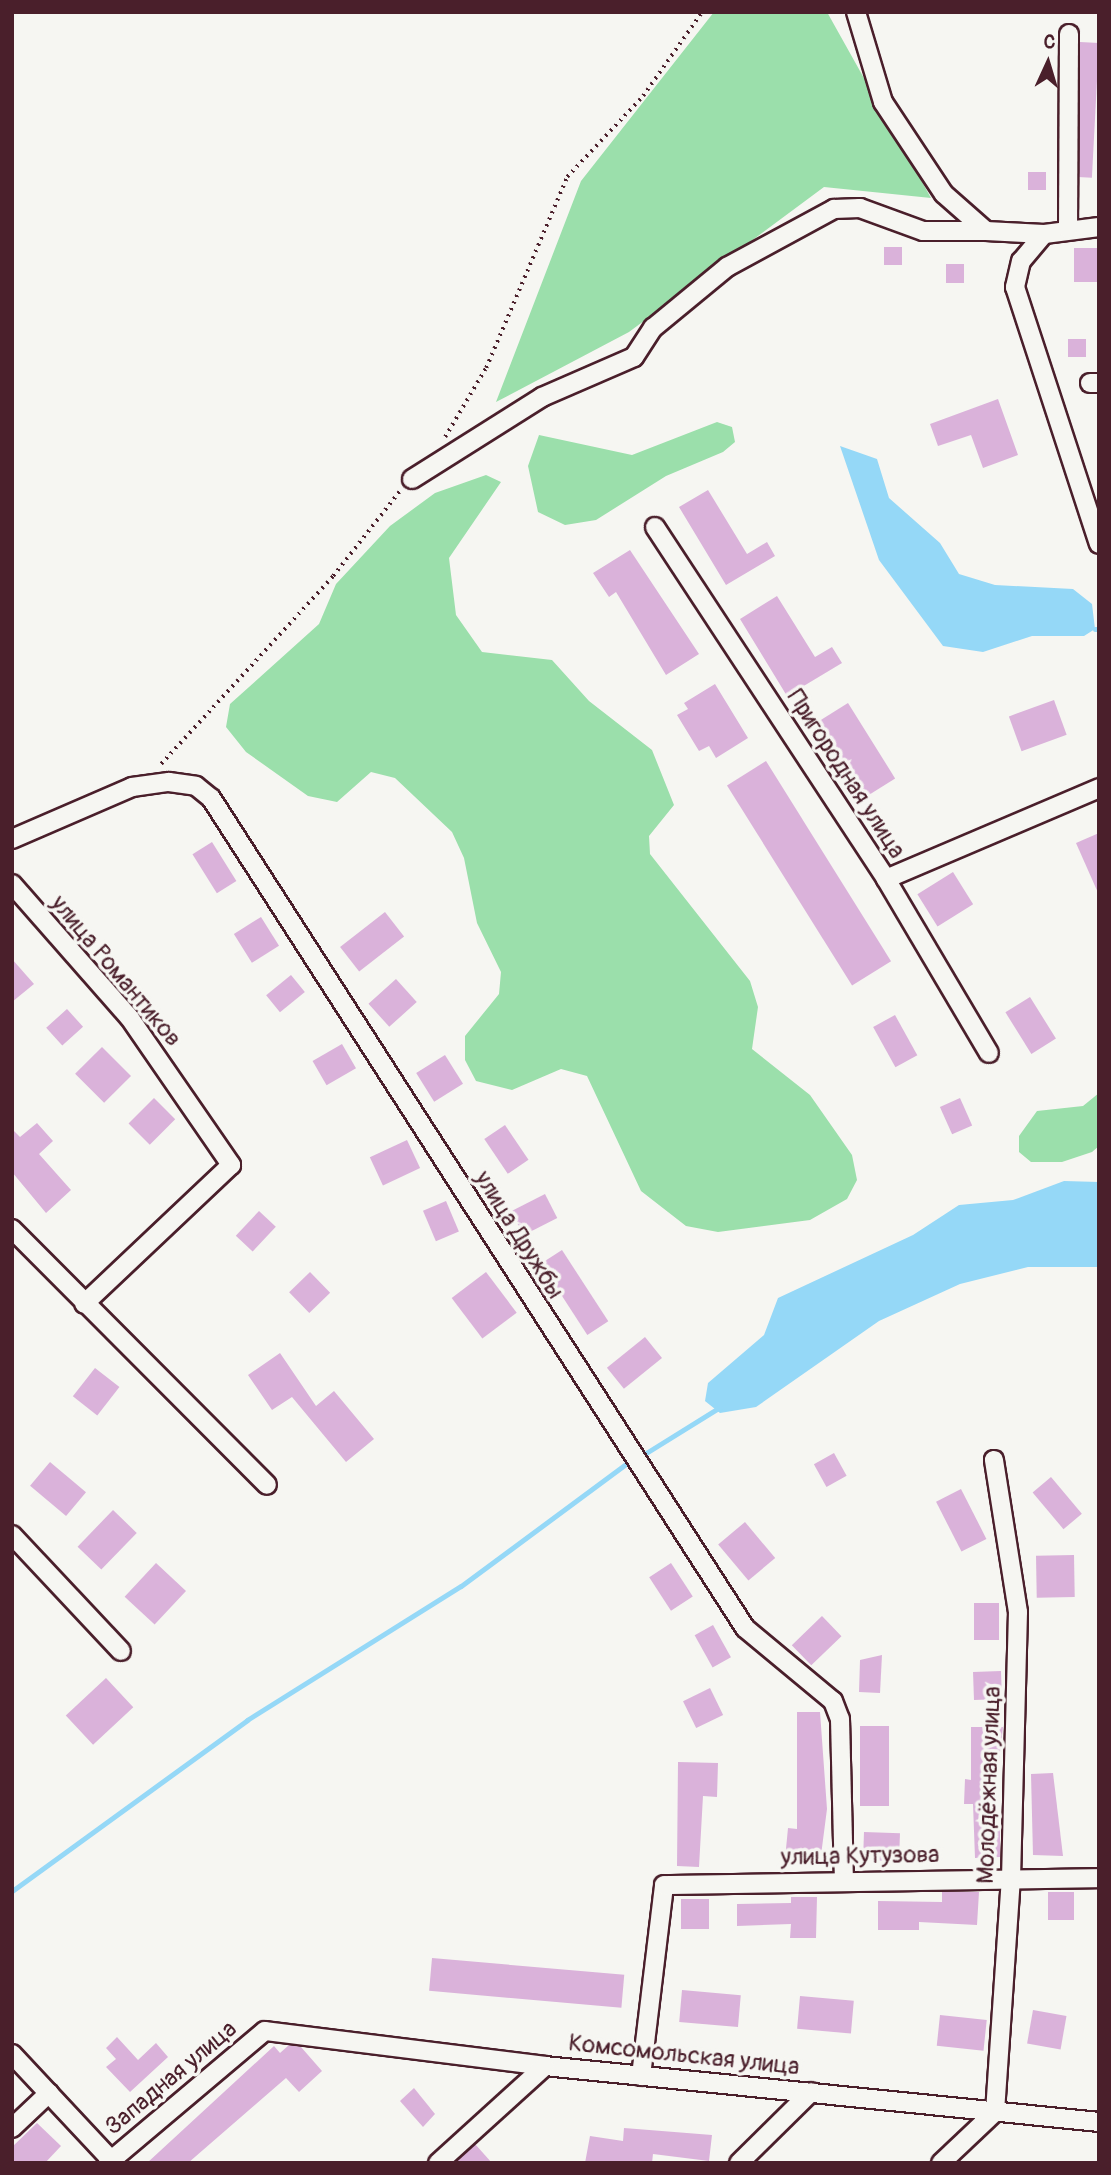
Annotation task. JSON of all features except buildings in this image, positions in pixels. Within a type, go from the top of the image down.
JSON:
[{"type":"street","points":[[856,12],[883,102],[944,194],[986,231]]},
{"type":"street","points":[[1068,229],[1069,34]]},
{"type":"street","points":[[412,479],[542,397],[634,357],[653,328],[727,267],[834,209],[860,208],[923,231],[1044,234],[1099,227]]},
{"type":"street","points":[[1044,234],[1021,261],[1016,301],[1099,544]]},
{"type":"street","name":"Пригородная улица","points":[[655,527],[886,880],[989,1053]]},
{"type":"street","name":"улица Дружбы","points":[[12,839],[132,787],[169,782],[196,786],[211,798],[745,1628],[833,1701],[840,1719],[844,1880]]},
{"type":"street","points":[[886,880],[1099,788]]},
{"type":"street","name":"улица Романтиков","points":[[12,884],[130,1017],[231,1165],[84,1304]]},
{"type":"street","points":[[12,1228],[84,1304],[267,1485]]},
{"type":"street","name":"Молодёжная улица","points":[[995,1460],[1018,1612],[1011,1879],[995,2112]]},
{"type":"street","points":[[12,1535],[121,1651]]},
{"type":"street","name":"улица Кутузова","points":[[641,2076],[664,1885],[844,1880],[1099,1878]]},
{"type":"street","name":"Комсомольская улица","points":[[265,2031],[545,2066],[1099,2122]]},
{"type":"street","name":"Западная улица","points":[[111,2162],[265,2031]]},
{"type":"street","points":[[12,2054],[111,2162]]},
{"type":"street","points":[[438,2163],[545,2066]]},
{"type":"street","points":[[739,2163],[811,2092]]},
{"type":"street","points":[[12,2128],[49,2093]]},
{"type":"street","points":[[941,2163],[995,2112]]},
{"type":"path","points":[[437,447],[486,368],[567,177],[643,96],[702,12]]},
{"type":"path","points":[[157,768],[279,637],[412,479]]},
{"type":"green space","points":[[714,12],[827,12],[931,198],[824,187],[629,332],[496,402],[581,181]]},
{"type":"green space","points":[[717,422],[732,427],[735,442],[723,452],[666,476],[596,520],[565,525],[538,512],[528,466],[539,435],[632,455]]},
{"type":"green space","points":[[486,475],[501,482],[449,558],[456,615],[482,652],[552,660],[589,701],[652,750],[674,805],[649,836],[650,854],[750,981],[758,1007],[752,1049],[810,1095],[852,1155],[857,1180],[847,1199],[810,1220],[718,1232],[686,1226],[641,1191],[587,1076],[561,1069],[512,1090],[476,1081],[465,1060],[465,1036],[499,994],[501,972],[477,923],[464,858],[452,832],[395,778],[371,772],[337,802],[308,796],[246,752],[226,727],[230,704],[319,624],[336,584],[390,526],[435,493]]},
{"type":"green space","points":[[1099,1093],[1099,1146],[1092,1152],[1062,1162],[1031,1162],[1019,1152],[1019,1136],[1037,1111],[1083,1106]]},
{"type":"water","points":[[840,446],[877,459],[889,498],[940,543],[959,574],[995,585],[1073,589],[1092,604],[1095,629],[1084,636],[1032,636],[983,652],[943,646],[879,560]]},
{"type":"water","points":[[1064,1181],[1099,1182],[1099,1267],[1028,1267],[960,1284],[879,1321],[756,1407],[720,1413],[705,1401],[708,1383],[764,1335],[778,1298],[913,1235],[959,1205],[1013,1200]]},
{"type":"waterway","points":[[646,1453],[720,1407]]},
{"type":"waterway","points":[[12,1891],[247,1720],[461,1586],[626,1464]]}]
